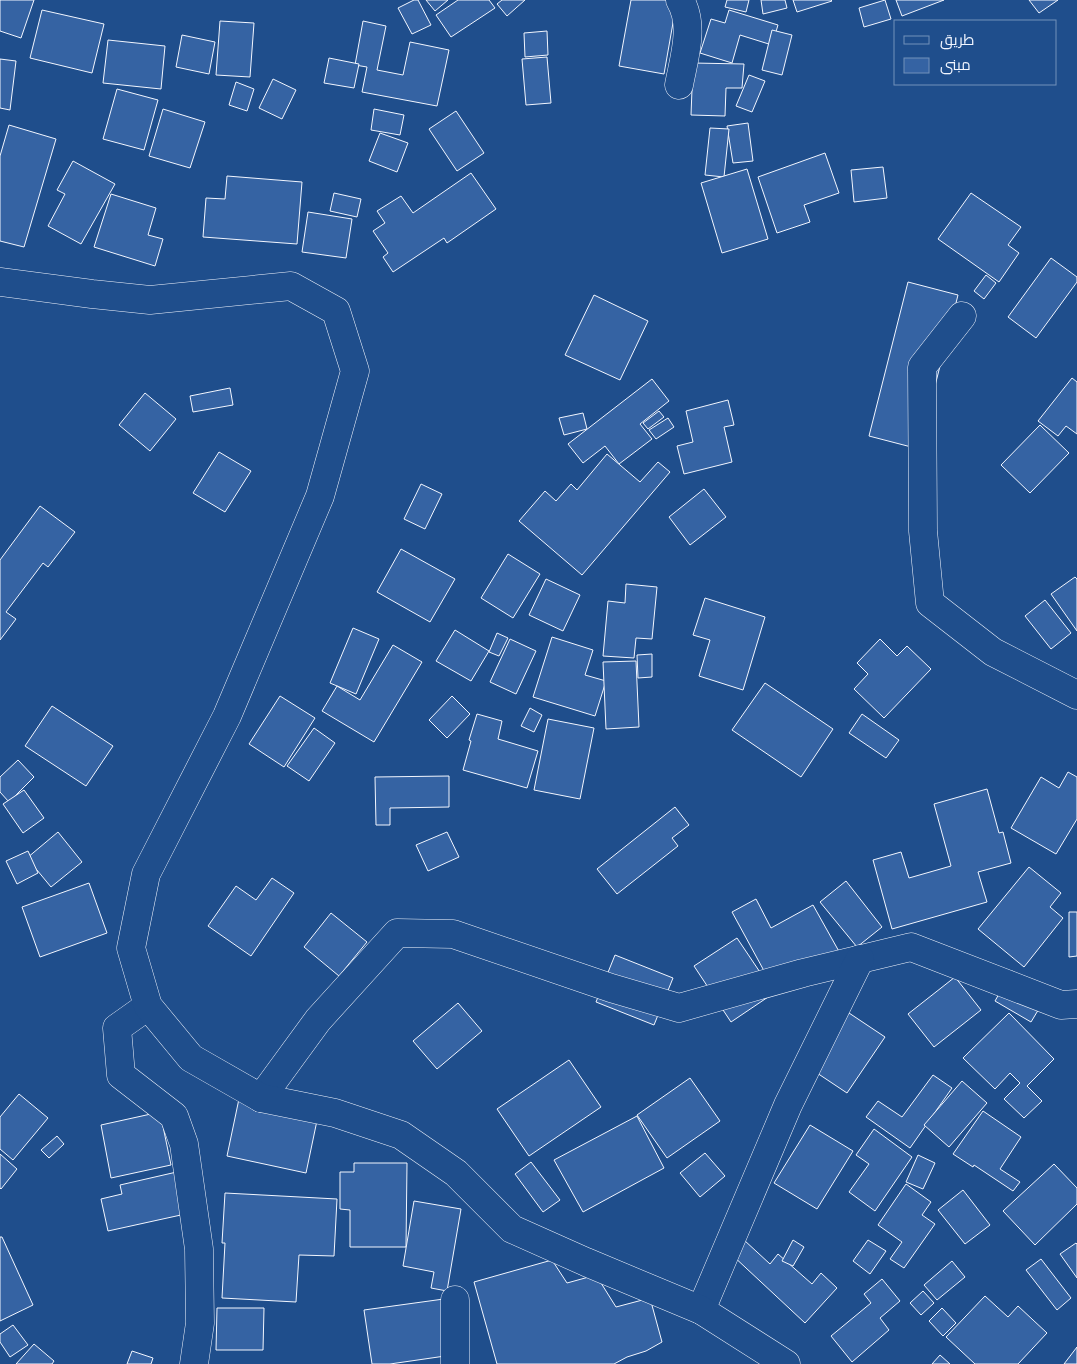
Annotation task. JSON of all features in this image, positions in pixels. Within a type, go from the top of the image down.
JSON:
[{"type":"street","points":[[679,85],[688,31],[684,6],[680,0]]},
{"type":"street","points":[[0,282],[150,300],[291,286],[336,310],[355,371],[320,496],[228,716],[146,874],[131,948],[148,1006],[191,1058],[261,1098],[335,1114],[401,1135],[456,1173],[512,1229],[701,1310],[786,1364]]},
{"type":"street","points":[[962,316],[922,367],[923,530],[930,603],[993,652],[1077,694]]},
{"type":"street","points":[[261,1098],[318,1020],[397,933],[453,934],[611,988],[679,1008],[803,973],[911,947],[1061,1005],[1077,1004]]},
{"type":"street","points":[[701,1310],[788,1105],[860,959]]},
{"type":"street","points":[[148,1006],[117,1028],[121,1075],[174,1116],[184,1144],[199,1249],[200,1324],[194,1364]]},
{"type":"street","points":[[455,1300],[455,1364]]},
{"type":"building","points":[[0,0],[34,0],[21,38],[0,31]]},
{"type":"building","points":[[418,0],[431,25],[412,34],[398,8]]},
{"type":"building","points":[[426,0],[448,0],[435,11]]},
{"type":"building","points":[[458,0],[489,0],[495,8],[451,37],[436,15]]},
{"type":"building","points":[[502,0],[525,0],[507,16],[497,4]]},
{"type":"building","points":[[631,0],[677,0],[664,74],[619,66]]},
{"type":"building","points":[[727,0],[749,0],[746,12],[725,7]]},
{"type":"building","points":[[761,0],[785,0],[787,8],[763,14]]},
{"type":"building","points":[[793,0],[831,0],[832,1],[797,12]]},
{"type":"building","points":[[885,0],[891,19],[864,27],[859,8]]},
{"type":"building","points":[[896,0],[944,0],[902,16]]},
{"type":"building","points":[[1029,0],[1058,0],[1039,13]]},
{"type":"building","points":[[42,10],[104,24],[92,73],[30,58]]},
{"type":"building","points":[[729,10],[778,25],[772,45],[740,35],[732,63],[700,53],[711,19],[725,23]]},
{"type":"building","points":[[220,21],[254,23],[250,77],[216,75]]},
{"type":"building","points":[[363,21],[386,26],[377,70],[403,75],[410,42],[449,50],[437,106],[362,92],[367,67],[355,65]]},
{"type":"building","points":[[772,30],[792,35],[782,75],[762,70]]},
{"type":"building","points":[[547,31],[548,55],[525,57],[524,33]]},
{"type":"building","points":[[182,35],[215,42],[209,74],[176,67]]},
{"type":"building","points":[[108,40],[165,46],[161,89],[103,83]]},
{"type":"building","points":[[547,57],[551,103],[526,105],[522,59]]},
{"type":"building","points":[[329,58],[359,64],[354,88],[324,83]]},
{"type":"building","points":[[0,59],[16,61],[10,110],[0,108]]},
{"type":"building","points":[[693,63],[744,64],[742,88],[726,88],[725,116],[691,115]]},
{"type":"building","points":[[749,75],[765,81],[752,112],[736,106]]},
{"type":"building","points":[[273,79],[296,90],[282,119],[259,108]]},
{"type":"building","points":[[236,82],[254,89],[247,111],[229,105]]},
{"type":"building","points":[[117,89],[158,100],[144,150],[103,139]]},
{"type":"building","points":[[163,109],[205,122],[190,168],[149,156]]},
{"type":"building","points":[[374,109],[404,115],[400,135],[371,130]]},
{"type":"building","points":[[456,111],[484,153],[457,171],[429,129]]},
{"type":"building","points":[[748,123],[753,161],[733,163],[727,126]]},
{"type":"building","points":[[9,125],[56,139],[24,247],[0,241],[0,156]]},
{"type":"building","points":[[710,128],[729,129],[724,177],[705,175]]},
{"type":"building","points":[[380,133],[408,143],[397,172],[369,161]]},
{"type":"building","points":[[825,153],[839,193],[804,205],[810,222],[777,233],[758,177]]},
{"type":"building","points":[[73,161],[115,184],[81,244],[48,226],[65,194],[57,190]]},
{"type":"building","points":[[883,167],[887,198],[854,202],[851,170]]},
{"type":"building","points":[[747,169],[768,239],[722,253],[701,183]]},
{"type":"building","points":[[471,173],[496,209],[447,243],[444,238],[393,272],[383,257],[388,253],[373,231],[385,223],[377,211],[401,196],[413,213]]},
{"type":"building","points":[[227,176],[302,182],[297,244],[203,237],[206,198],[225,199]]},
{"type":"building","points":[[334,193],[361,199],[357,217],[330,211]]},
{"type":"building","points":[[971,193],[1021,227],[1008,245],[1019,253],[999,282],[938,239]]},
{"type":"building","points":[[111,194],[156,208],[148,235],[163,239],[155,266],[94,247]]},
{"type":"building","points":[[308,212],[352,219],[346,258],[302,252]]},
{"type":"building","points":[[1051,258],[1077,277],[1077,282],[1036,338],[1008,317]]},
{"type":"building","points":[[986,275],[996,283],[984,299],[974,291]]},
{"type":"building","points":[[908,282],[958,295],[919,449],[869,436]]},
{"type":"building","points":[[594,295],[648,321],[620,380],[565,355]]},
{"type":"building","points":[[1072,378],[1077,382],[1077,434],[1066,426],[1058,436],[1038,421]]},
{"type":"building","points":[[652,379],[669,401],[640,424],[652,439],[619,464],[605,446],[583,463],[568,444]]},
{"type":"building","points":[[230,388],[233,405],[193,412],[190,396]]},
{"type":"building","points":[[145,393],[176,419],[150,451],[119,425]]},
{"type":"building","points":[[728,400],[734,425],[724,427],[732,462],[684,474],[677,446],[693,442],[686,411]]},
{"type":"building","points":[[659,411],[664,417],[648,429],[643,423]]},
{"type":"building","points":[[583,413],[587,429],[564,435],[559,418]]},
{"type":"building","points":[[668,418],[674,427],[656,439],[649,430]]},
{"type":"building","points":[[1040,425],[1069,453],[1030,493],[1001,465]]},
{"type":"building","points":[[219,452],[251,471],[225,512],[193,493]]},
{"type":"building","points":[[607,454],[640,482],[658,462],[670,472],[582,575],[519,521],[545,491],[556,501],[571,484],[577,490]]},
{"type":"building","points":[[421,484],[442,494],[425,529],[404,519]]},
{"type":"building","points":[[704,489],[726,517],[690,545],[669,517]]},
{"type":"building","points":[[40,506],[75,532],[48,567],[43,563],[6,612],[16,619],[0,640],[0,560]]},
{"type":"building","points":[[401,549],[455,579],[430,622],[377,592]]},
{"type":"building","points":[[508,554],[540,574],[513,618],[481,598]]},
{"type":"building","points":[[1075,577],[1077,579],[1077,631],[1051,594]]},
{"type":"building","points":[[546,579],[580,595],[563,631],[529,615]]},
{"type":"building","points":[[626,584],[657,587],[652,639],[636,638],[634,658],[603,656],[608,601],[625,603]]},
{"type":"building","points":[[705,598],[765,617],[743,690],[699,676],[710,640],[693,635]]},
{"type":"building","points":[[1045,600],[1071,633],[1051,649],[1025,616]]},
{"type":"building","points":[[353,628],[379,639],[356,694],[330,683]]},
{"type":"building","points":[[455,630],[489,651],[471,681],[436,661]]},
{"type":"building","points":[[497,633],[508,638],[499,656],[489,652]]},
{"type":"building","points":[[552,637],[593,650],[585,675],[606,681],[595,716],[533,697]]},
{"type":"building","points":[[510,639],[536,651],[516,694],[490,682]]},
{"type":"building","points":[[880,639],[897,656],[907,646],[931,669],[884,718],[854,689],[868,674],[857,663]]},
{"type":"building","points":[[393,645],[422,662],[374,742],[322,711],[337,686],[360,700]]},
{"type":"building","points":[[652,654],[652,677],[638,678],[637,655]]},
{"type":"building","points":[[636,661],[639,727],[606,729],[603,662]]},
{"type":"building","points":[[765,683],[833,729],[801,777],[732,730]]},
{"type":"building","points":[[280,696],[315,718],[284,767],[249,744]]},
{"type":"building","points":[[452,696],[470,714],[447,738],[429,720]]},
{"type":"building","points":[[52,706],[113,746],[86,786],[25,746]]},
{"type":"building","points":[[530,708],[542,715],[534,732],[521,726]]},
{"type":"building","points":[[477,714],[502,721],[498,739],[538,751],[527,788],[463,770]]},
{"type":"building","points":[[862,714],[899,740],[886,758],[849,733]]},
{"type":"building","points":[[548,719],[594,728],[580,799],[534,790]]},
{"type":"building","points":[[314,728],[335,743],[309,781],[287,766]]},
{"type":"building","points":[[18,760],[34,777],[9,802],[0,792],[0,777]]},
{"type":"building","points":[[1068,772],[1077,777],[1077,819],[1056,854],[1011,828],[1041,777],[1059,788]]},
{"type":"building","points":[[449,776],[449,807],[390,808],[390,825],[376,825],[375,777]]},
{"type":"building","points":[[987,789],[999,833],[1003,832],[1011,863],[978,872],[987,902],[892,929],[873,860],[901,852],[909,878],[951,866],[934,804]]},
{"type":"building","points":[[24,790],[44,818],[23,833],[3,804]]},
{"type":"building","points":[[675,807],[689,825],[672,838],[678,846],[617,894],[597,869]]},
{"type":"building","points":[[58,832],[82,862],[51,887],[27,858]]},
{"type":"building","points":[[447,832],[459,857],[428,871],[416,845]]},
{"type":"building","points":[[28,851],[38,873],[17,884],[6,861]]},
{"type":"building","points":[[1029,867],[1061,893],[1050,907],[1063,918],[1024,967],[978,929]]},
{"type":"building","points":[[272,878],[294,893],[251,956],[208,926],[236,886],[256,900]]},
{"type":"building","points":[[846,881],[882,927],[857,947],[820,902]]},
{"type":"building","points":[[89,883],[107,933],[40,957],[22,907]]},
{"type":"building","points":[[756,899],[771,928],[813,905],[841,955],[775,991],[732,912]]},
{"type":"building","points":[[1069,912],[1077,912],[1077,956],[1069,957]]},
{"type":"building","points":[[331,913],[367,942],[339,976],[304,947]]},
{"type":"building","points":[[737,938],[774,993],[731,1022],[694,966]]},
{"type":"building","points":[[615,955],[673,978],[654,1025],[596,1002]]},
{"type":"building","points":[[1012,971],[1049,992],[1031,1022],[995,1001]]},
{"type":"building","points":[[955,977],[981,1010],[934,1047],[908,1014]]},
{"type":"building","points":[[458,1003],[482,1031],[437,1069],[413,1041]]},
{"type":"building","points":[[846,1011],[885,1037],[847,1093],[808,1067]]},
{"type":"building","points":[[1009,1013],[1054,1059],[1027,1086],[1042,1101],[1024,1118],[1004,1099],[1020,1083],[1010,1073],[995,1089],[963,1058]]},
{"type":"building","points":[[569,1060],[601,1107],[529,1156],[497,1109]]},
{"type":"building","points":[[933,1075],[952,1088],[910,1148],[866,1117],[878,1101],[902,1117]]},
{"type":"building","points":[[690,1078],[720,1121],[667,1158],[637,1115]]},
{"type":"building","points":[[962,1081],[987,1103],[949,1147],[924,1125]]},
{"type":"building","points":[[19,1094],[48,1118],[13,1160],[0,1149],[0,1117]]},
{"type":"building","points":[[240,1094],[319,1111],[306,1173],[227,1156]]},
{"type":"building","points":[[983,1111],[1021,1137],[1000,1169],[1020,1182],[1013,1191],[974,1165],[973,1167],[953,1154]]},
{"type":"building","points":[[160,1112],[171,1165],[111,1178],[101,1125]]},
{"type":"building","points":[[637,1116],[664,1168],[583,1212],[554,1160]]},
{"type":"building","points":[[810,1125],[853,1151],[817,1209],[774,1183]]},
{"type":"building","points":[[874,1129],[912,1157],[875,1211],[849,1192],[869,1164],[856,1155]]},
{"type":"building","points":[[57,1136],[64,1144],[49,1158],[41,1150]]},
{"type":"building","points":[[705,1153],[725,1176],[700,1197],[680,1173]]},
{"type":"building","points":[[0,1154],[17,1169],[1,1189],[0,1188]]},
{"type":"building","points":[[918,1155],[935,1163],[923,1189],[906,1182]]},
{"type":"building","points":[[531,1162],[560,1200],[543,1212],[515,1174]]},
{"type":"building","points":[[354,1163],[407,1163],[406,1247],[350,1247],[350,1210],[340,1209],[340,1172],[354,1172]]},
{"type":"building","points":[[1054,1164],[1077,1188],[1077,1204],[1035,1245],[1003,1211]]},
{"type":"building","points":[[181,1171],[190,1213],[108,1231],[101,1199],[122,1194],[120,1185]]},
{"type":"building","points":[[906,1184],[931,1202],[922,1215],[935,1224],[904,1268],[890,1259],[902,1242],[878,1225]]},
{"type":"building","points":[[963,1190],[990,1225],[965,1244],[938,1210]]},
{"type":"building","points":[[225,1193],[337,1199],[334,1256],[299,1255],[296,1302],[222,1298],[225,1243],[222,1243]]},
{"type":"building","points":[[414,1201],[461,1209],[447,1291],[431,1288],[434,1272],[403,1266]]},
{"type":"building","points":[[0,1237],[2,1237],[33,1305],[0,1321]]},
{"type":"building","points":[[744,1240],[770,1264],[778,1254],[812,1284],[821,1273],[837,1288],[805,1323],[731,1254]]},
{"type":"building","points":[[793,1240],[804,1247],[793,1266],[782,1261]]},
{"type":"building","points":[[868,1240],[886,1251],[870,1274],[853,1261]]},
{"type":"building","points":[[1077,1244],[1077,1278],[1060,1254]]},
{"type":"building","points":[[1041,1259],[1071,1298],[1057,1310],[1026,1270]]},
{"type":"building","points":[[552,1260],[567,1283],[596,1275],[616,1307],[650,1298],[662,1342],[646,1351],[627,1357],[614,1364],[497,1364],[474,1282]]},
{"type":"building","points":[[952,1261],[965,1277],[937,1300],[924,1285]]},
{"type":"building","points":[[882,1279],[900,1301],[880,1318],[889,1330],[852,1362],[831,1336],[871,1303],[864,1294]]},
{"type":"building","points":[[923,1291],[934,1303],[921,1315],[910,1303]]},
{"type":"building","points":[[985,1296],[1008,1317],[1018,1306],[1047,1333],[1018,1364],[975,1364],[946,1337]]},
{"type":"building","points":[[451,1298],[459,1354],[390,1364],[372,1364],[364,1310]]},
{"type":"building","points":[[217,1308],[264,1308],[263,1350],[216,1350]]},
{"type":"building","points":[[942,1308],[956,1323],[943,1336],[929,1321]]},
{"type":"building","points":[[13,1325],[28,1345],[10,1357],[0,1342],[0,1334]]},
{"type":"building","points":[[34,1344],[54,1361],[52,1364],[16,1364]]},
{"type":"building","points":[[1077,1347],[1077,1364],[1064,1364]]},
{"type":"building","points":[[132,1351],[153,1358],[151,1364],[127,1364]]},
{"type":"building","points":[[940,1355],[950,1364],[932,1364]]}]
